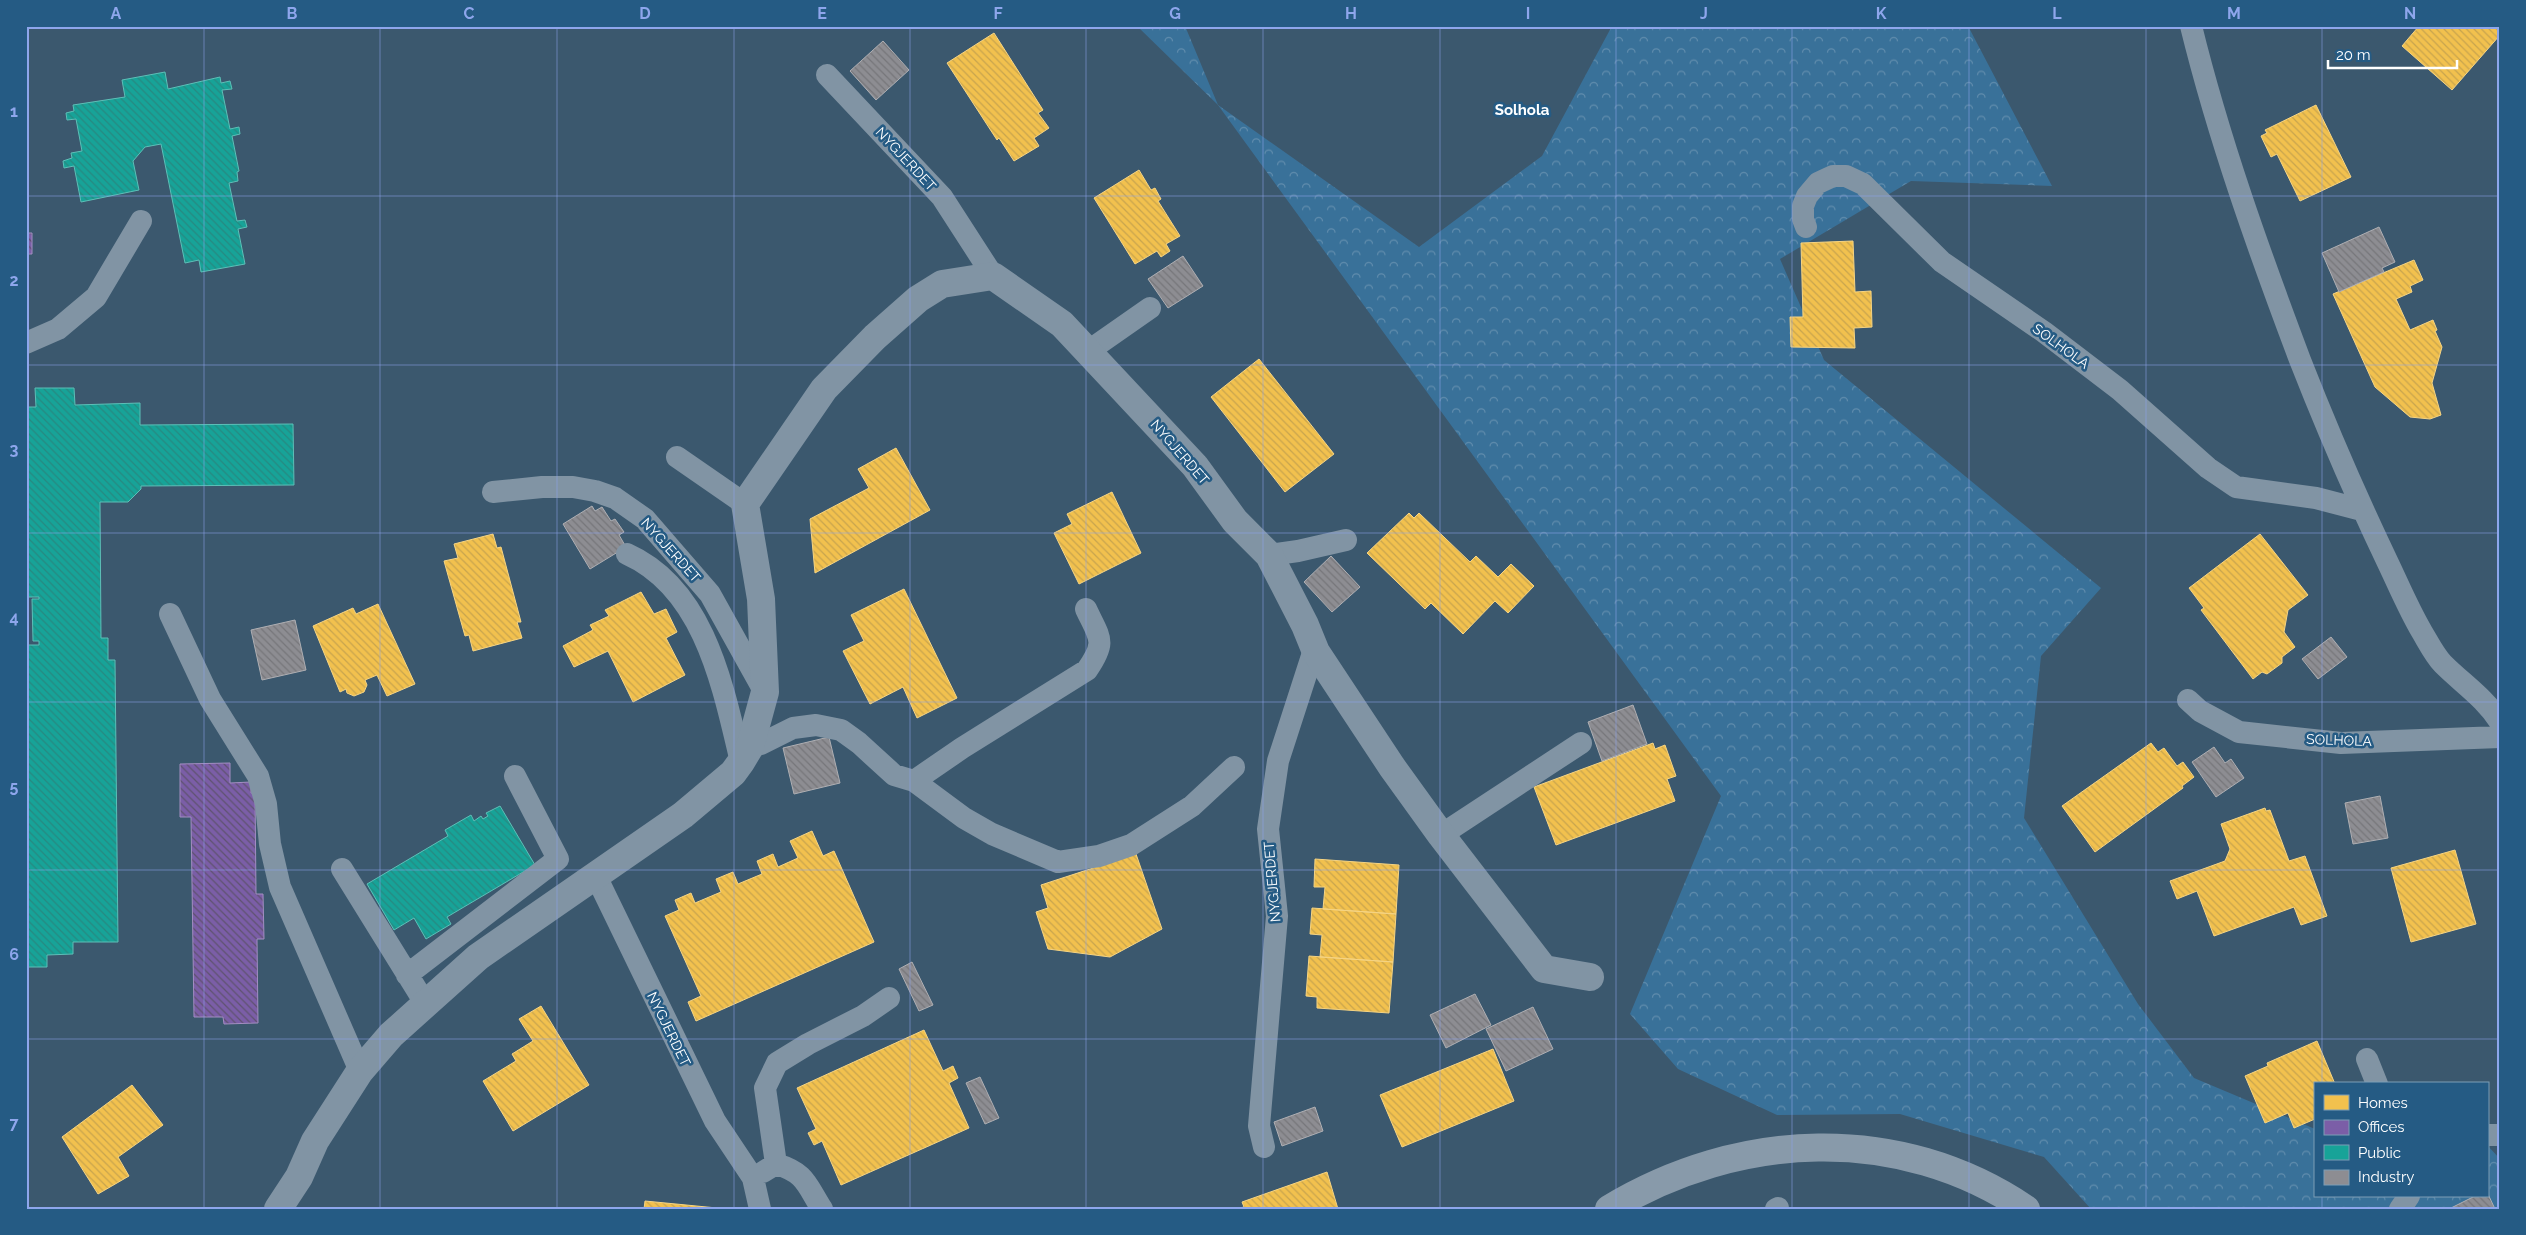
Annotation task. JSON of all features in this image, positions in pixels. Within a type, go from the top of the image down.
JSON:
[{"type":"main road","points":[[1609,1209],[1628,1197],[1687,1170],[1748,1153],[1813,1146],[1876,1151],[1938,1166],[1998,1190],[2026,1209]]},
{"type":"street","name":"NYGJERDET","points":[[993,276],[1062,324],[1195,466],[1235,521],[1269,555],[1305,625],[1316,652],[1392,767],[1441,835],[1544,969],[1590,978]]},
{"type":"street","points":[[278,1209],[299,1177],[315,1141],[360,1071],[391,1035],[478,957],[595,874],[683,815],[733,773],[746,754],[765,692],[761,599],[745,504],[824,389],[874,337],[918,299],[942,284],[993,276]]},
{"type":"lane","points":[[2191,26],[2210,100],[2267,268],[2325,426],[2362,510],[2421,632],[2442,663],[2492,709],[2500,722]]},
{"type":"lane","name":"NYGJERDET","points":[[827,75],[942,197],[993,276]]},
{"type":"lane","name":"SOLHOLA","points":[[1806,227],[1802,219],[1803,206],[1808,196],[1818,184],[1833,176],[1846,176],[1863,184],[1942,262],[2044,332],[2120,390],[2208,468],[2236,487],[2316,498],[2362,510]]},
{"type":"lane","points":[[26,343],[58,329],[96,297],[141,221]]},
{"type":"lane","points":[[1087,352],[1150,308]]},
{"type":"lane","points":[[677,457],[745,504]]},
{"type":"lane","name":"NYGJERDET","points":[[493,492],[542,487],[572,487],[595,491],[615,498],[645,519],[710,594],[765,692]]},
{"type":"lane","points":[[1269,555],[1298,552],[1346,540]]},
{"type":"lane","name":"NYGJERDET","points":[[627,554],[644,562],[658,572],[690,612],[704,635],[746,754]]},
{"type":"lane","points":[[914,781],[962,748],[1087,670],[1098,654],[1101,642],[1086,609]]},
{"type":"lane","points":[[170,614],[210,699],[258,776],[266,804],[270,844],[280,886],[360,1071]]},
{"type":"lane","name":"NYGJERDET","points":[[1264,1147],[1259,1126],[1278,916],[1268,829],[1278,761],[1316,652]]},
{"type":"lane","name":"SOLHOLA","points":[[2188,700],[2200,711],[2239,732],[2341,743],[2500,737]]},
{"type":"lane","points":[[746,754],[793,728],[816,726],[841,730],[859,743],[894,775],[914,781],[964,818],[992,834],[1058,862],[1099,856],[1130,845],[1192,806],[1234,767]]},
{"type":"lane","points":[[1441,835],[1580,743]]},
{"type":"lane","points":[[407,975],[558,859],[515,776]]},
{"type":"lane","points":[[342,869],[425,1003]]},
{"type":"lane","name":"NYGJERDET","points":[[595,874],[715,1121],[753,1178],[760,1209]]},
{"type":"lane","points":[[776,1164],[766,1088],[777,1063],[808,1044],[863,1016],[889,998]]},
{"type":"lane","points":[[2367,1059],[2376,1082]]},
{"type":"lane","points":[[753,1178],[776,1164]]},
{"type":"lane","points":[[776,1164],[800,1174],[822,1209]]},
{"type":"lane","points":[[2400,1209],[2408,1198]]},
{"type":"green space","points":[[1137,26],[1185,26],[1218,105]]},
{"type":"green space","points":[[1612,26],[1968,26],[2052,186],[1911,181],[1780,259],[1824,360],[2101,588],[2041,656],[2024,818],[2138,1004],[2194,1078],[2314,1129],[2314,1198],[2488,1198],[2488,1146],[2500,1159],[2500,1209],[2091,1209],[2044,1157],[1900,1114],[1777,1115],[1678,1069],[1630,1014],[1721,796],[1218,105],[1419,247],[1542,156]]},
{"type":"building: Homes","points":[[2419,26],[2500,26],[2500,35],[2452,90],[2402,46]]},
{"type":"building: Homes","points":[[994,33],[1043,110],[1038,113],[1049,128],[1034,138],[1039,146],[1014,161],[999,138],[997,140],[947,63]]},
{"type":"building: Homes","points":[[2316,105],[2351,177],[2300,201],[2277,154],[2271,157],[2261,136],[2267,133],[2265,130]]},
{"type":"building: Homes","points":[[1139,170],[1151,190],[1155,188],[1161,199],[1158,201],[1180,236],[1166,244],[1170,251],[1161,257],[1157,251],[1135,264],[1094,198]]},
{"type":"building: Homes","points":[[1853,241],[1855,292],[1871,291],[1872,327],[1854,328],[1855,348],[1791,347],[1790,317],[1803,317],[1801,243]]},
{"type":"building: Homes","points":[[2414,260],[2423,280],[2410,286],[2412,292],[2396,299],[2410,330],[2433,320],[2437,330],[2435,331],[2442,347],[2432,383],[2441,415],[2430,419],[2410,417],[2375,387],[2333,294]]},
{"type":"building: Homes","points":[[1259,359],[1334,454],[1285,492],[1211,397]]},
{"type":"building: Homes","points":[[896,448],[930,510],[815,573],[810,519],[869,488],[858,469]]},
{"type":"building: Homes","points":[[1112,492],[1141,553],[1079,584],[1054,533],[1072,524],[1067,514]]},
{"type":"building: Homes","points":[[1409,513],[1414,518],[1419,513],[1470,562],[1476,556],[1498,577],[1511,564],[1534,586],[1508,613],[1495,601],[1463,634],[1431,603],[1425,609],[1367,553]]},
{"type":"building: Homes","points":[[493,534],[497,548],[501,547],[521,622],[517,622],[522,638],[473,651],[469,635],[465,636],[444,561],[458,558],[454,544]]},
{"type":"building: Homes","points":[[2260,534],[2308,595],[2288,610],[2284,632],[2295,647],[2282,657],[2282,663],[2267,674],[2262,672],[2253,679],[2201,610],[2204,608],[2189,588]]},
{"type":"building: Homes","points":[[904,589],[957,698],[917,718],[903,687],[870,704],[843,651],[864,641],[851,615]]},
{"type":"building: Homes","points":[[641,592],[654,614],[666,609],[677,632],[666,638],[685,675],[633,702],[608,651],[574,667],[563,646],[593,630],[590,625],[609,616],[605,610]]},
{"type":"building: Homes","points":[[378,604],[415,684],[387,696],[377,675],[365,680],[367,685],[364,692],[354,696],[347,693],[346,689],[340,692],[313,626],[353,608],[356,614]]},
{"type":"building: Homes","points":[[1653,743],[1655,749],[1665,745],[1676,776],[1667,779],[1675,801],[1556,845],[1534,787]]},
{"type":"building: Homes","points":[[2151,743],[2158,752],[2164,748],[2177,766],[2183,762],[2194,777],[2182,786],[2183,788],[2095,852],[2062,806]]},
{"type":"building: Homes","points":[[2265,808],[2266,811],[2270,810],[2289,861],[2305,856],[2327,916],[2301,925],[2294,907],[2214,936],[2197,891],[2177,899],[2170,881],[2225,861],[2230,849],[2221,824]]},
{"type":"building: Homes","points":[[812,831],[823,856],[834,851],[874,942],[696,1021],[688,1002],[701,996],[665,916],[679,910],[675,900],[691,893],[695,903],[721,892],[716,879],[733,872],[738,884],[762,874],[757,861],[773,854],[778,867],[798,858],[790,841]]},
{"type":"building: Homes","points":[[2455,850],[2476,924],[2411,942],[2391,868]]},
{"type":"building: Homes","points":[[1136,854],[1162,929],[1110,957],[1048,949],[1036,912],[1048,908],[1041,885]]},
{"type":"building: Homes","points":[[1315,859],[1399,865],[1396,914],[1323,909],[1325,887],[1314,887]]},
{"type":"building: Homes","points":[[1312,908],[1396,914],[1393,962],[1320,957],[1322,935],[1310,934]]},
{"type":"building: Homes","points":[[1309,956],[1393,962],[1389,1013],[1317,1008],[1317,997],[1306,996]]},
{"type":"building: Homes","points":[[541,1006],[589,1085],[513,1131],[483,1081],[516,1061],[512,1054],[533,1041],[519,1019]]},
{"type":"building: Homes","points":[[924,1030],[943,1071],[953,1066],[958,1078],[949,1083],[969,1128],[841,1185],[822,1141],[814,1145],[808,1133],[816,1129],[797,1088]]},
{"type":"building: Homes","points":[[2317,1041],[2334,1082],[2314,1082],[2314,1119],[2294,1128],[2288,1113],[2265,1123],[2245,1076],[2268,1066],[2267,1063]]},
{"type":"building: Homes","points":[[1493,1049],[1514,1101],[1402,1147],[1380,1095]]},
{"type":"building: Homes","points":[[132,1085],[163,1125],[118,1157],[129,1176],[98,1194],[62,1137]]},
{"type":"building: Homes","points":[[1327,1172],[1338,1209],[1236,1209],[1244,1207],[1242,1202]]},
{"type":"building: Homes","points":[[645,1201],[717,1208],[644,1209]]},
{"type":"building: Offices","points":[[26,233],[32,233],[32,254],[26,254]]},
{"type":"building: Offices","points":[[230,763],[230,783],[251,782],[251,793],[255,793],[256,894],[263,894],[264,939],[257,939],[258,1023],[224,1024],[223,1017],[194,1017],[191,817],[180,817],[180,764]]},
{"type":"building: Public","points":[[165,72],[168,89],[220,77],[221,83],[230,81],[232,89],[222,90],[230,129],[239,127],[240,134],[232,136],[239,171],[237,172],[238,181],[229,183],[237,221],[245,220],[247,227],[238,229],[245,264],[201,272],[199,260],[185,263],[161,144],[145,147],[133,161],[139,190],[81,202],[74,166],[64,168],[63,161],[72,158],[71,153],[82,151],[76,119],[67,120],[66,113],[74,111],[73,105],[125,97],[122,80]]},
{"type":"building: Public","points":[[35,388],[74,388],[75,405],[140,403],[140,425],[293,424],[294,485],[141,486],[141,489],[128,502],[100,502],[101,638],[108,638],[108,660],[115,660],[118,942],[73,942],[73,954],[47,955],[47,967],[26,967],[26,645],[39,645],[39,641],[33,641],[32,599],[39,599],[39,597],[26,597],[26,407],[36,407]]},
{"type":"building: Public","points":[[500,806],[535,865],[447,917],[451,924],[426,939],[414,918],[394,930],[367,884],[448,836],[445,830],[471,815],[474,821],[481,816],[483,819],[488,816],[486,813]]},
{"type":"building: Industry","points":[[883,41],[909,70],[876,100],[850,71]]},
{"type":"building: Industry","points":[[2379,227],[2395,262],[2382,268],[2384,272],[2339,292],[2322,253]]},
{"type":"building: Industry","points":[[1183,256],[1203,286],[1168,308],[1148,279]]},
{"type":"building: Industry","points":[[592,506],[595,511],[602,507],[611,521],[615,519],[624,532],[619,535],[626,547],[590,569],[563,524]]},
{"type":"building: Industry","points":[[1331,556],[1360,587],[1332,612],[1304,582]]},
{"type":"building: Industry","points":[[295,620],[306,670],[262,680],[251,630]]},
{"type":"building: Industry","points":[[2331,637],[2347,657],[2318,679],[2302,659]]},
{"type":"building: Industry","points":[[1633,705],[1647,744],[1602,761],[1588,722]]},
{"type":"building: Industry","points":[[829,737],[840,783],[794,794],[783,748]]},
{"type":"building: Industry","points":[[2214,747],[2225,763],[2231,759],[2244,778],[2216,797],[2192,762]]},
{"type":"building: Industry","points":[[2380,796],[2388,838],[2353,844],[2345,803]]},
{"type":"building: Industry","points":[[912,962],[933,1005],[919,1011],[899,969]]},
{"type":"building: Industry","points":[[1475,994],[1491,1025],[1446,1048],[1430,1015]]},
{"type":"building: Industry","points":[[1533,1007],[1553,1049],[1506,1071],[1486,1029]]},
{"type":"building: Industry","points":[[980,1077],[999,1118],[985,1124],[966,1083]]},
{"type":"building: Industry","points":[[1315,1107],[1323,1131],[1282,1146],[1274,1122]]},
{"type":"building: Industry","points":[[2488,1194],[2495,1209],[2449,1209],[2471,1198],[2488,1198]]},
{"type":"district","name":"Solhola","points":[[1522,110]]}]
